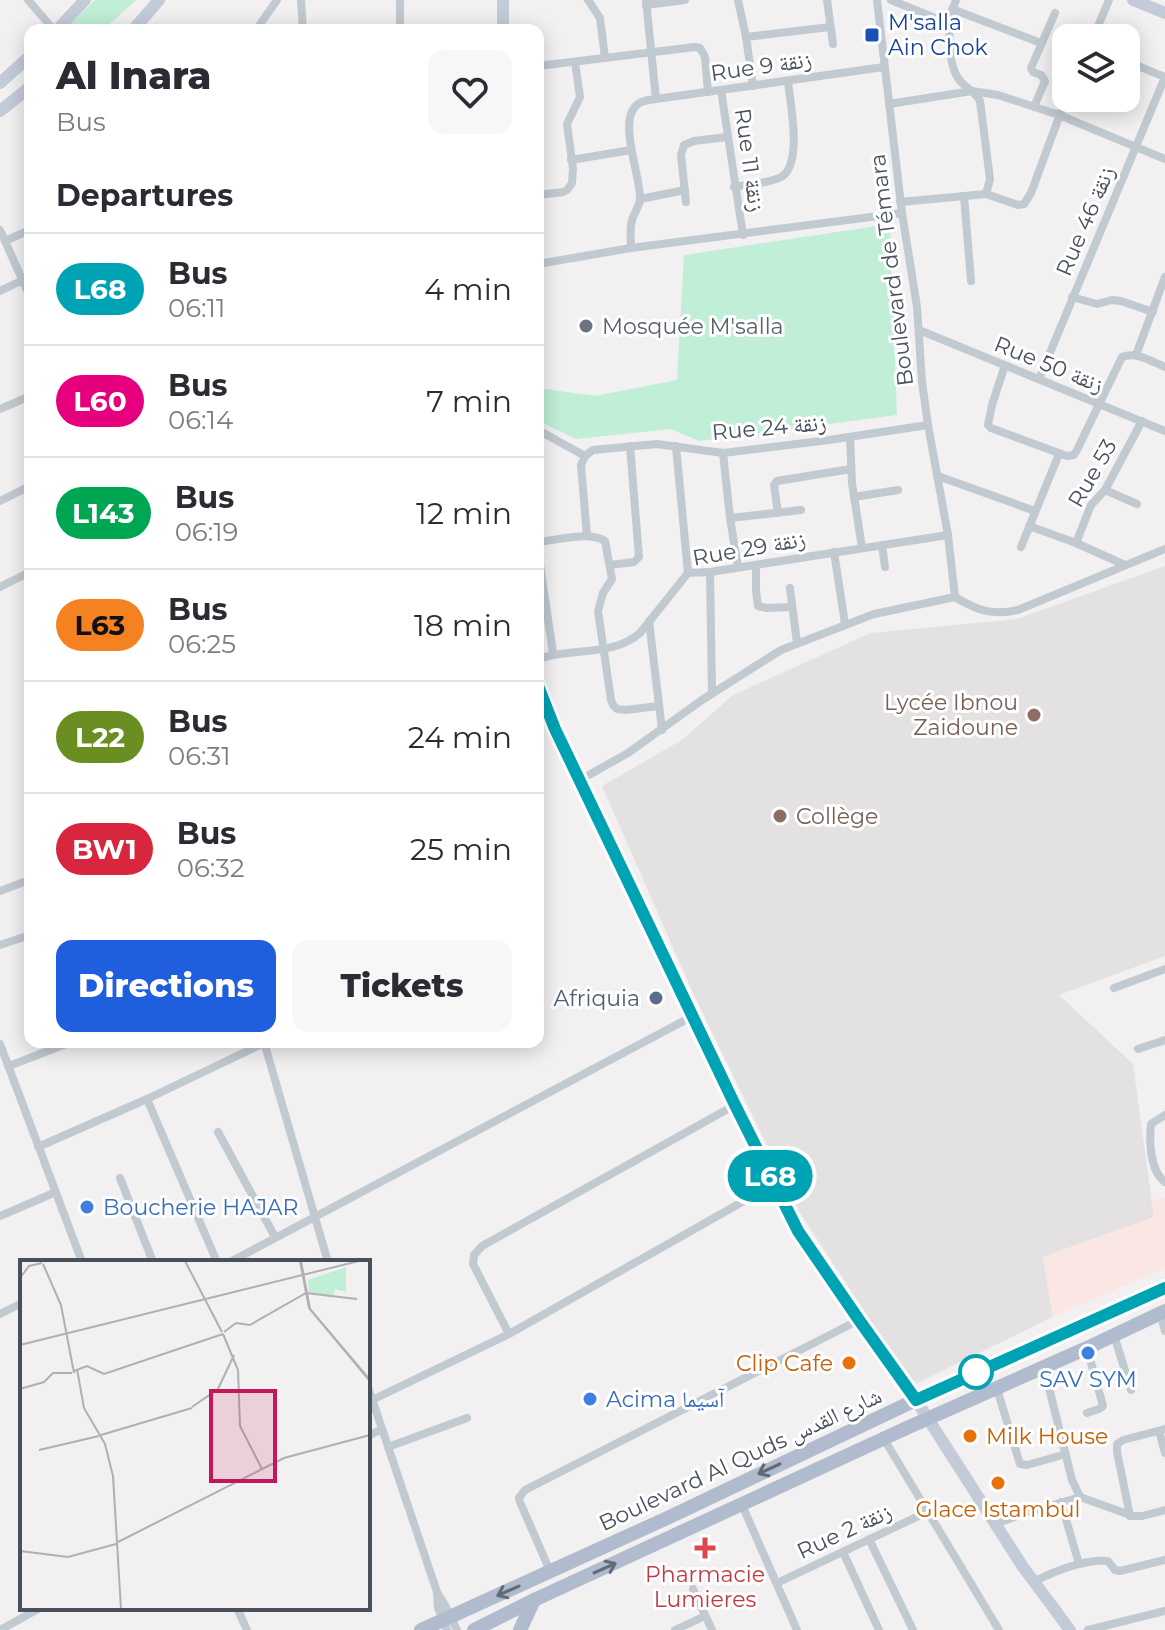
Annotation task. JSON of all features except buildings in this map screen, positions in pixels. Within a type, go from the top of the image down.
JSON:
[{"type":"main road","points":[[62,24],[85,0]]},
{"type":"main road","points":[[138,24],[159,0]]},
{"type":"main road","points":[[503,0],[503,24]]},
{"type":"main road","points":[[1133,0],[1165,13]]},
{"type":"main road","points":[[0,83],[24,61]]},
{"type":"main road","points":[[0,111],[24,92]]},
{"type":"main road","points":[[544,701],[798,1231],[916,1400],[1033,1582],[1070,1630]]},
{"type":"main road","name":"Boulevard Al Quds شارع القدس","points":[[421,1630],[449,1624],[550,1571],[1165,1288]]},
{"type":"main road","name":"Boulevard Al Quds شارع القدس","points":[[474,1630],[1162,1312]]},
{"type":"main road","points":[[520,1630],[534,1600]]},
{"type":"street","points":[[28,0],[50,24]]},
{"type":"street","points":[[260,24],[277,0]]},
{"type":"street","points":[[301,0],[303,24]]},
{"type":"street","points":[[400,0],[400,24]]},
{"type":"street","points":[[588,0],[600,18],[605,58]]},
{"type":"street","points":[[656,99],[646,2],[685,0]]},
{"type":"street","points":[[738,0],[753,86]]},
{"type":"street","points":[[827,0],[833,44]]},
{"type":"street","name":"Boulevard de Témara","points":[[877,0],[900,202],[919,330],[922,382],[948,535],[955,597]]},
{"type":"street","points":[[891,0],[950,24]]},
{"type":"street","points":[[1099,24],[1109,0]]},
{"type":"street","points":[[986,194],[990,179],[981,109],[977,95],[956,75],[950,47],[954,5],[1041,43]]},
{"type":"street","points":[[1034,107],[1045,81],[1031,68],[1055,13]]},
{"type":"street","points":[[746,37],[830,27]]},
{"type":"street","points":[[544,65],[651,51],[700,48],[705,57],[708,92]]},
{"type":"street","points":[[544,194],[563,192],[573,179],[567,124],[580,97],[575,62]]},
{"type":"street","name":"Rue 9 زنقة","points":[[631,150],[632,110],[642,101],[884,67]]},
{"type":"street","points":[[1140,67],[1165,77]]},
{"type":"street","name":"Rue 46 زنقة","points":[[1039,379],[1165,77]]},
{"type":"street","points":[[734,187],[780,178],[788,170],[794,146],[788,81]]},
{"type":"street","name":"Rue 11 زنقة","points":[[721,90],[743,235]]},
{"type":"street","points":[[889,104],[972,91],[1006,97],[1059,115],[1165,159]]},
{"type":"street","points":[[900,202],[986,194],[1021,205],[1026,203],[1060,112]]},
{"type":"street","points":[[686,202],[681,155],[684,145],[727,137]]},
{"type":"street","points":[[571,160],[631,150],[640,199],[631,223],[631,248]]},
{"type":"street","points":[[640,199],[685,190]]},
{"type":"street","points":[[964,196],[971,281]]},
{"type":"street","points":[[544,263],[631,248],[902,213]]},
{"type":"street","points":[[0,230],[23,280],[0,291]]},
{"type":"street","points":[[5,241],[24,233]]},
{"type":"street","points":[[1136,355],[1165,277]]},
{"type":"street","points":[[1072,297],[1097,304],[1121,301],[1153,312]]},
{"type":"street","name":"Rue 50 زنقة","points":[[919,330],[1165,431]]},
{"type":"street","points":[[1005,365],[988,425],[1059,454],[1074,455],[1124,355],[1136,355],[1165,367]]},
{"type":"street","points":[[0,409],[24,399]]},
{"type":"street","name":"Rue 53","points":[[1076,543],[1091,505],[1105,490],[1142,421]]},
{"type":"street","name":"Rue 24 زنقة","points":[[585,456],[593,450],[657,444],[723,453],[928,425]]},
{"type":"street","points":[[544,433],[585,456],[581,473],[587,536]]},
{"type":"street","points":[[850,437],[854,497],[862,548]]},
{"type":"street","points":[[610,565],[637,561],[639,554],[630,446]]},
{"type":"street","points":[[676,446],[688,573]]},
{"type":"street","points":[[723,453],[738,567]]},
{"type":"street","points":[[1021,547],[1059,454]]},
{"type":"street","points":[[778,513],[774,485],[777,481],[851,469]]},
{"type":"street","points":[[938,476],[1035,511]]},
{"type":"street","points":[[0,501],[24,489]]},
{"type":"street","points":[[854,497],[898,490]]},
{"type":"street","points":[[1105,490],[1137,504]]},
{"type":"street","points":[[730,518],[801,510]]},
{"type":"street","points":[[1029,526],[1125,565]]},
{"type":"street","name":"Rue 29 زنقة","points":[[544,657],[624,645],[631,641],[688,573],[948,535]]},
{"type":"street","points":[[544,541],[587,536],[605,541],[612,579],[603,593],[598,611],[613,705],[626,710],[658,706]]},
{"type":"street","points":[[882,545],[885,567]]},
{"type":"street","points":[[580,780],[628,753],[712,693],[781,650],[845,624],[874,614],[955,597],[981,610],[1004,614],[1165,549]]},
{"type":"street","points":[[834,552],[845,624]]},
{"type":"street","points":[[756,565],[758,606],[792,607]]},
{"type":"street","points":[[710,572],[712,693]]},
{"type":"street","points":[[0,587],[24,575]]},
{"type":"street","points":[[790,588],[797,643]]},
{"type":"street","points":[[544,592],[553,653]]},
{"type":"street","points":[[649,621],[662,730]]},
{"type":"street","points":[[0,891],[24,882]]},
{"type":"street","points":[[0,945],[24,937]]},
{"type":"street","points":[[1114,988],[1165,969]]},
{"type":"street","points":[[234,1260],[693,1016]]},
{"type":"street","points":[[1138,1049],[1165,1040]]},
{"type":"street","points":[[0,1044],[81,1260]]},
{"type":"street","points":[[9,1066],[56,1048]]},
{"type":"street","points":[[38,1147],[252,1048]]},
{"type":"street","points":[[266,1048],[327,1260]]},
{"type":"street","points":[[147,1099],[216,1260]]},
{"type":"street","points":[[509,1334],[473,1264],[474,1255],[482,1246],[735,1105]]},
{"type":"street","points":[[1165,1115],[1154,1121],[1150,1128],[1155,1168],[1165,1182]]},
{"type":"street","points":[[218,1132],[275,1237]]},
{"type":"street","points":[[120,1178],[152,1260]]},
{"type":"street","points":[[372,1400],[509,1334],[774,1184]]},
{"type":"street","points":[[0,1216],[56,1192]]},
{"type":"street","points":[[0,1314],[20,1304]]},
{"type":"street","points":[[1162,1312],[1165,1331]]},
{"type":"street","points":[[550,1571],[520,1502],[519,1498],[525,1490],[859,1320]]},
{"type":"street","points":[[1114,1335],[1131,1390]]},
{"type":"street","points":[[1087,1348],[1103,1406],[1087,1413]]},
{"type":"street","points":[[1044,1368],[1072,1480],[1080,1497]]},
{"type":"street","points":[[997,1389],[1020,1464],[1027,1465],[1066,1454]]},
{"type":"street","points":[[370,1394],[437,1592],[437,1601],[449,1624]]},
{"type":"street","points":[[388,1447],[467,1418]]},
{"type":"street","points":[[370,1435],[382,1429]]},
{"type":"street","points":[[1130,1516],[1117,1446],[1122,1440],[1162,1430],[1165,1453]]},
{"type":"street","points":[[884,1439],[999,1630]]},
{"type":"street","points":[[995,1524],[1080,1497],[1130,1516],[1165,1510]]},
{"type":"street","points":[[1061,1502],[1079,1564]]},
{"type":"street","points":[[742,1505],[797,1630]]},
{"type":"street","name":"Rue 2 زنقة","points":[[777,1583],[927,1512]]},
{"type":"street","points":[[869,1539],[913,1630]]},
{"type":"street","points":[[843,1552],[879,1630]]},
{"type":"street","points":[[1033,1582],[1079,1564],[1106,1560],[1120,1571],[1165,1560]]},
{"type":"street","points":[[693,1589],[712,1630]]},
{"type":"street","points":[[0,1630],[36,1610]]},
{"type":"street","points":[[238,1610],[247,1630]]},
{"type":"street","points":[[1088,1630],[1165,1611]]},
{"type":"street","points":[[675,1630],[705,1616]]},
{"type":"shaded area","points":[[1165,566],[1165,956],[1059,995],[1133,1064],[1154,1217],[1043,1257],[1053,1317],[913,1385],[800,1213],[694,995],[602,786],[682,740],[733,695],[871,633],[1017,619]]},
{"type":"shaded area","points":[[1165,1197],[1165,1268],[1053,1317],[1043,1257],[1154,1217],[1151,1202]]},
{"type":"green space","points":[[95,0],[136,0],[110,24],[71,24]]},
{"type":"green space","points":[[890,224],[897,415],[699,441],[671,429],[576,439],[544,424],[544,389],[595,396],[677,380],[684,255]]},
{"type":"bus line","name":"L68","points":[[544,701],[712,1058],[798,1231],[916,1400],[1165,1288]]},
{"type":"place","name":"M'salla Ain Chok","points":[[872,35]]},
{"type":"place","name":"Mosquée M'salla","points":[[586,326]]},
{"type":"place","name":"Lycée Ibnou Zaidoune","points":[[1034,715]]},
{"type":"place","name":"Collège","points":[[780,816]]},
{"type":"place","name":"Afriquia","points":[[656,998]]},
{"type":"place","name":"Boucherie HAJAR","points":[[87,1207]]},
{"type":"place","name":"SAV SYM","points":[[1088,1353]]},
{"type":"place","name":"Clip Cafe","points":[[849,1363]]},
{"type":"place","name":"Acima آسيما","points":[[590,1399]]},
{"type":"place","name":"Milk House","points":[[970,1436]]},
{"type":"place","name":"Glace Istambul","points":[[998,1483]]},
{"type":"place","name":"Pharmacie Lumieres","points":[[705,1548]]}]
